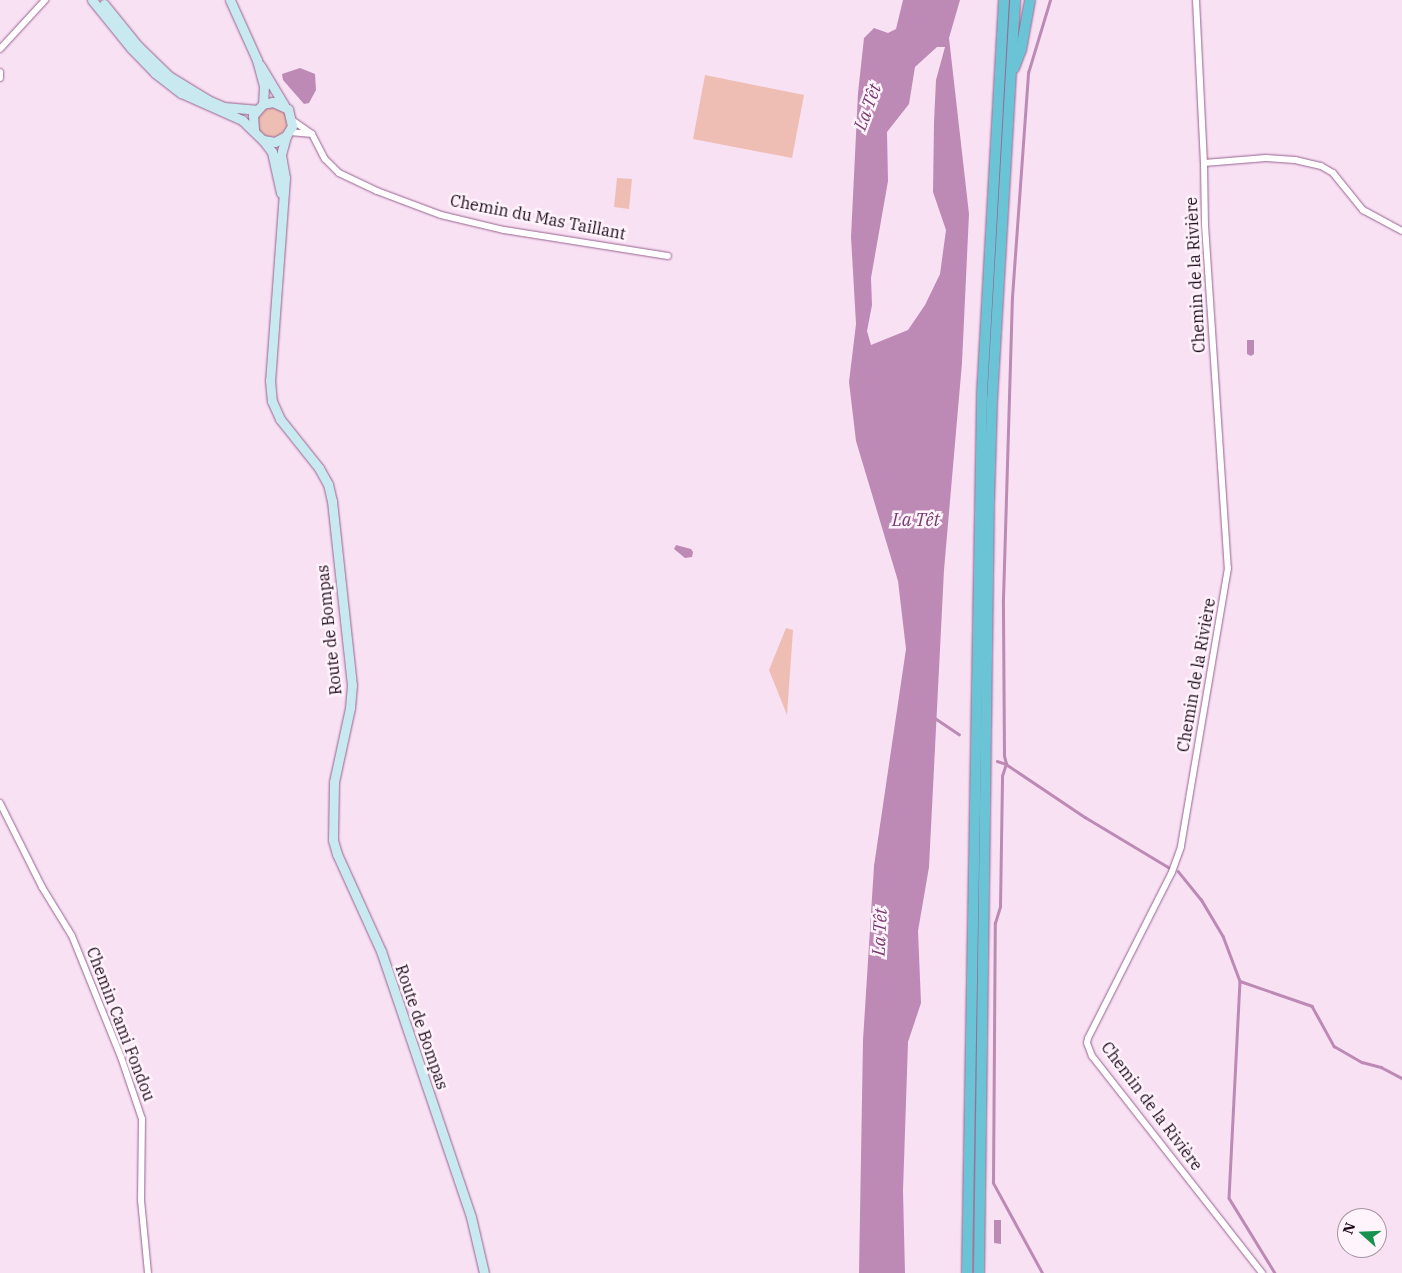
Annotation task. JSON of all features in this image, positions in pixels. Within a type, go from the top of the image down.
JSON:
[{"type":"highway","points":[[998,0],[1002,45]]},
{"type":"highway","points":[[967,1273],[979,492],[985,337],[1004,0]]},
{"type":"highway","points":[[979,1273],[989,502],[996,334],[1016,0]]},
{"type":"highway","points":[[1011,76],[1021,50],[1030,0]]},
{"type":"main road","points":[[92,0],[131,48],[156,73],[181,93],[242,120],[263,140],[272,152],[277,168],[283,215]]},
{"type":"main road","points":[[100,0],[138,46],[169,76],[208,100],[224,107],[259,107],[274,102],[284,105]]},
{"type":"main road","points":[[230,0],[257,60],[292,120],[281,155],[285,178],[283,215]]},
{"type":"main road","points":[[254,131],[252,120],[259,107],[264,86],[257,60]]},
{"type":"main road","points":[[263,140],[275,142],[288,134]]},
{"type":"main road","name":"Route de Bompas","points":[[283,215],[270,380],[272,401],[280,419],[319,468],[328,484],[332,501],[352,685],[350,708],[334,782],[333,840],[337,854],[381,951],[471,1217],[484,1273]]},
{"type":"street","points":[[0,49],[45,0]]},
{"type":"street","name":"Chemin de la Rivière","points":[[1196,0],[1205,225],[1228,568],[1181,847],[1172,872],[1088,1038],[1088,1043],[1092,1056],[1262,1273]]},
{"type":"street","points":[[0,72],[0,78]]},
{"type":"street","points":[[292,120],[312,134]]},
{"type":"street","points":[[288,134],[312,134]]},
{"type":"street","name":"Chemin du Mas Taillant","points":[[312,134],[328,163],[339,173],[378,191],[441,215],[504,230],[668,256]]},
{"type":"street","points":[[1204,163],[1266,158],[1295,160],[1321,166],[1333,173],[1363,210],[1402,231]]},
{"type":"street","name":"Chemin Cami Fondou","points":[[0,803],[42,886],[72,936],[121,1057],[142,1119],[141,1200],[148,1273]]},
{"type":"shaded area","points":[[705,75],[804,95],[792,158],[693,139]]},
{"type":"shaded area","points":[[272,107],[278,108],[286,116],[286,128],[278,136],[272,137],[266,136],[258,128],[257,122],[258,116],[266,108]]},
{"type":"shaded area","points":[[617,178],[632,179],[629,209],[614,207]]},
{"type":"shaded area","points":[[786,628],[793,630],[787,715],[769,670]]},
{"type":"water","name":"La Têt","points":[[903,0],[960,0],[949,38],[969,214],[962,363],[944,570],[929,867],[918,931],[921,1003],[908,1042],[903,1191],[905,1273],[859,1273],[863,1040],[874,866],[906,649],[898,581],[856,441],[849,382],[856,324],[851,237],[858,93],[864,38],[874,28],[888,33],[896,29]],"holes":[[[937,47],[945,47],[936,80],[934,122],[933,192],[946,230],[940,274],[925,305],[908,330],[871,345],[867,331],[872,305],[871,278],[888,181],[887,132],[909,104],[915,67]]]},
{"type":"water","points":[[300,68],[315,74],[316,90],[309,103],[304,104],[283,80],[282,74]]},
{"type":"water","points":[[1247,340],[1254,340],[1254,354],[1251,356],[1247,354]]},
{"type":"water","points":[[676,545],[691,549],[693,552],[692,557],[685,558],[674,549]]},
{"type":"water","points":[[994,1220],[1001,1220],[1001,1244],[994,1243]]},
{"type":"waterway","points":[[1042,1273],[993,1183],[995,923],[1000,907],[1002,776],[1006,764],[1004,756],[1003,599],[1012,297],[1028,73],[1050,0]]},
{"type":"waterway","points":[[935,718],[959,734]]},
{"type":"waterway","points":[[997,761],[1006,764],[1085,817],[1170,868]]},
{"type":"waterway","points":[[1178,871],[1201,899],[1223,936],[1240,981],[1229,1198],[1275,1273]]},
{"type":"waterway","points":[[1240,981],[1312,1006],[1334,1046],[1362,1062],[1381,1067],[1402,1078]]}]
